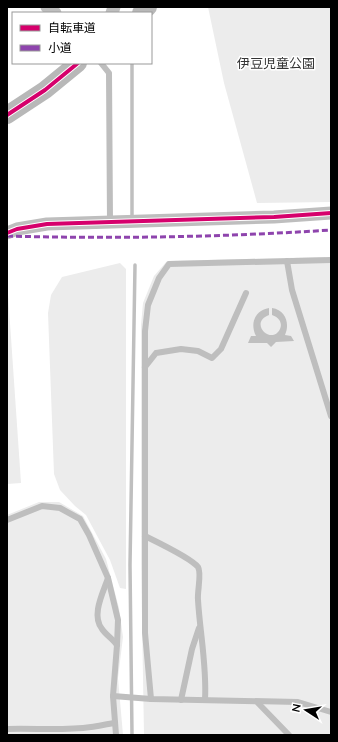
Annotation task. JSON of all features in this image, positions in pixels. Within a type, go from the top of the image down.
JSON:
[{"type":"street","points":[[7,115],[44,90],[77,64]]},
{"type":"street","points":[[9,235],[17,229],[47,224],[266,217],[331,213]]},
{"type":"lane","points":[[102,64],[109,73],[110,222]]},
{"type":"lane","points":[[151,699],[145,633],[145,331],[148,305],[159,278],[169,264],[331,260]]},
{"type":"lane","points":[[287,262],[292,290],[331,416]]},
{"type":"lane","points":[[145,367],[156,353],[181,349],[198,351],[212,358],[221,349],[246,293]]},
{"type":"lane","points":[[7,520],[42,506],[60,508],[80,519],[94,545],[108,578],[118,620],[114,696],[116,735]]},
{"type":"lane","points":[[145,536],[197,566],[200,571],[198,596],[206,684],[205,700]]},
{"type":"lane","points":[[108,578],[100,602],[97,619],[102,630],[113,638],[117,645]]},
{"type":"lane","points":[[181,700],[192,649],[200,625]]},
{"type":"lane","points":[[114,696],[181,700],[298,702],[331,712]]},
{"type":"lane","points":[[257,702],[289,735]]},
{"type":"lane","points":[[7,729],[91,728],[115,723]]},
{"type":"green space","name":"伊豆児童公園","points":[[208,7],[331,7],[331,202],[257,203],[224,83]]},
{"type":"green space","points":[[325,257],[331,263],[331,735],[144,735],[141,563],[141,325],[143,303],[154,276],[167,261]]},
{"type":"green space","points":[[120,263],[126,269],[126,589],[120,588],[110,560],[86,515],[60,490],[54,474],[48,313],[51,295],[62,277]]},
{"type":"green space","points":[[7,294],[21,483],[7,484]]},
{"type":"green space","points":[[39,502],[59,502],[83,516],[106,559],[119,608],[123,637],[118,678],[123,735],[7,735],[7,515]]},
{"type":"shaded area","points":[[269,308],[269,315],[263,319],[261,323],[261,327],[264,331],[267,334],[272,335],[276,334],[280,329],[281,324],[279,320],[272,315],[272,308],[277,309],[286,318],[287,326],[285,335],[291,336],[294,341],[276,342],[271,347],[267,343],[248,343],[251,336],[256,336],[253,327],[257,315]]},
{"type":"waterway","points":[[132,64],[132,215]]},
{"type":"waterway","points":[[132,735],[130,565],[135,265]]},
{"type":"marked path","points":[[7,236],[169,237],[331,230]]},
{"type":"cycle path","points":[[7,115],[45,90],[77,64]]},
{"type":"cycle path","points":[[7,233],[17,229],[47,224],[274,217],[331,213]]}]
